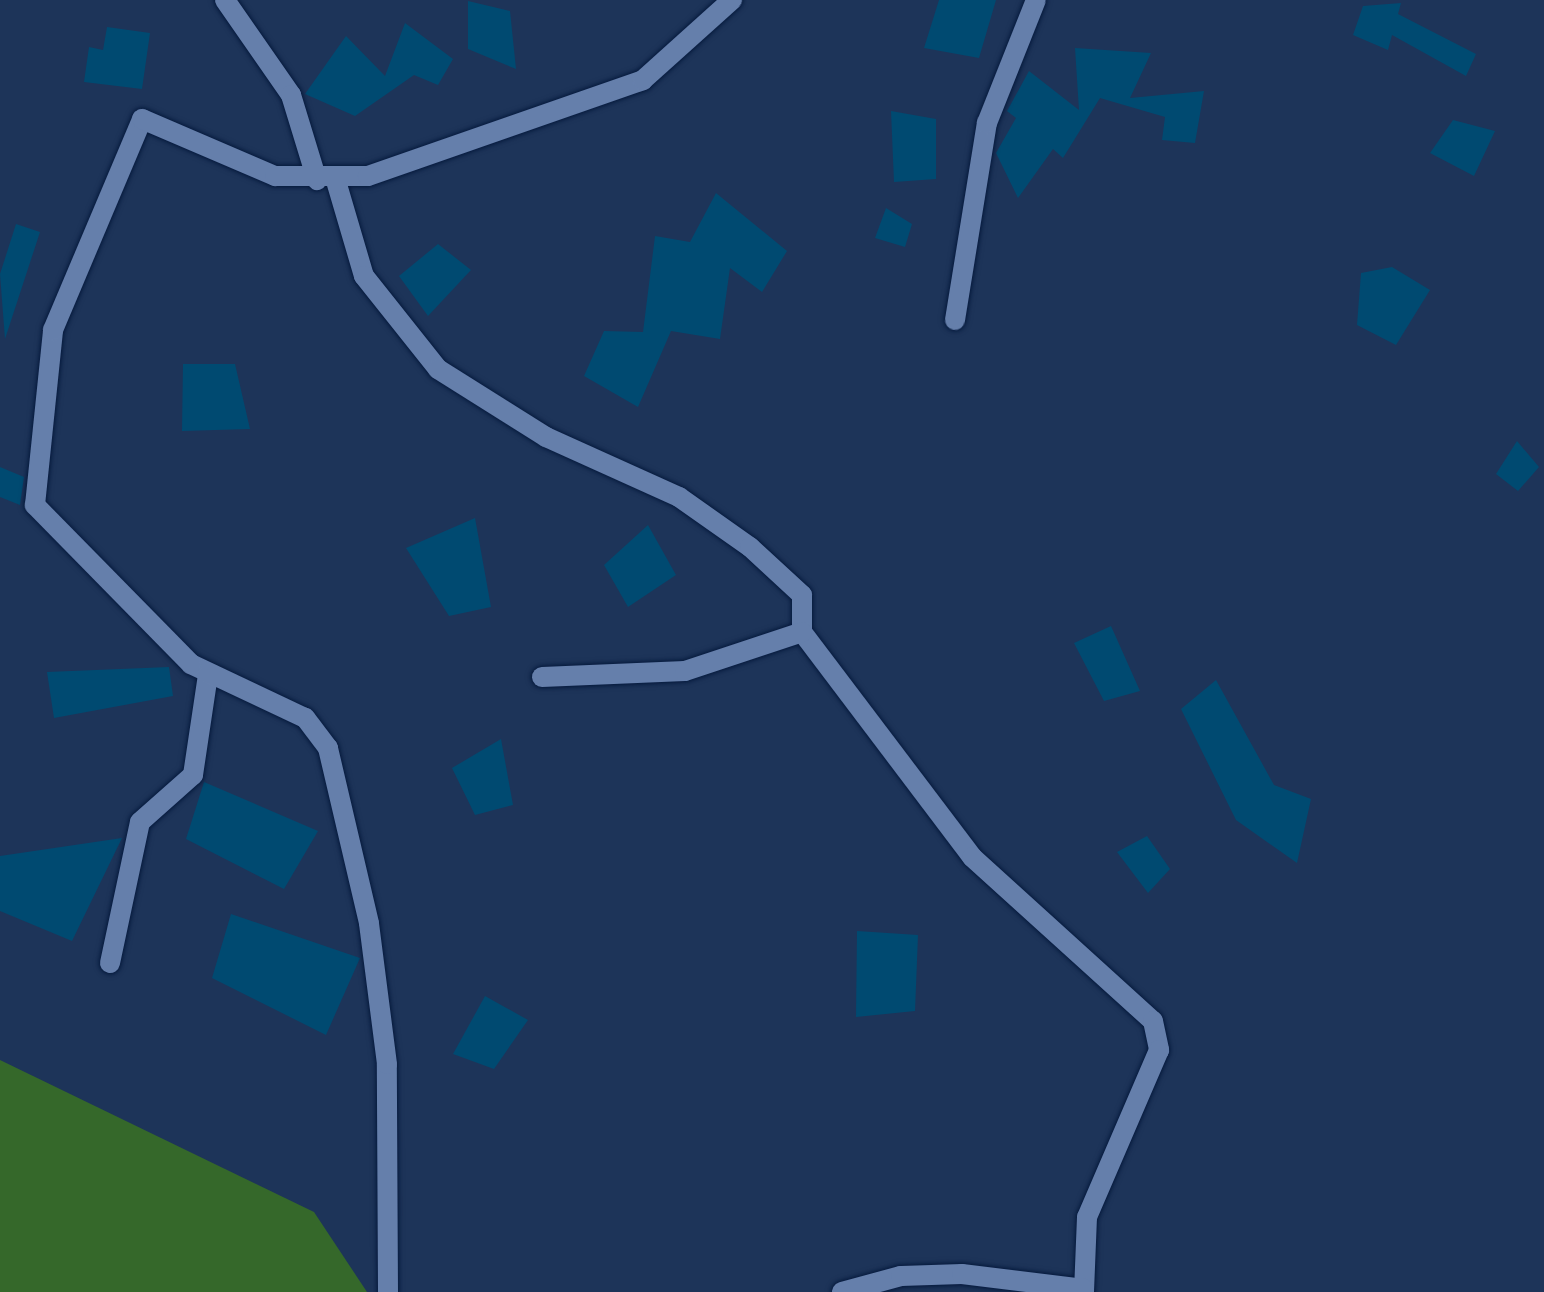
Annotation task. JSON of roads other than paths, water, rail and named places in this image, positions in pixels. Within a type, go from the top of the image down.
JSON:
[{"type":"street","points":[[225,0],[291,95],[364,276],[438,370],[546,437],[679,497],[750,547],[802,595],[802,632],[972,858],[1137,1000],[1160,1034],[1090,1205],[1084,1291],[962,1274],[901,1276],[842,1292]]},
{"type":"street","points":[[388,1292],[386,1064],[337,778],[305,718],[208,675],[125,606],[35,505],[54,330],[142,119],[256,171],[327,180],[643,80],[732,0]]},
{"type":"street","points":[[955,320],[988,123],[1036,0]]},
{"type":"street","points":[[542,676],[685,672],[802,632]]},
{"type":"street","points":[[110,964],[140,822],[193,775],[208,675]]}]
